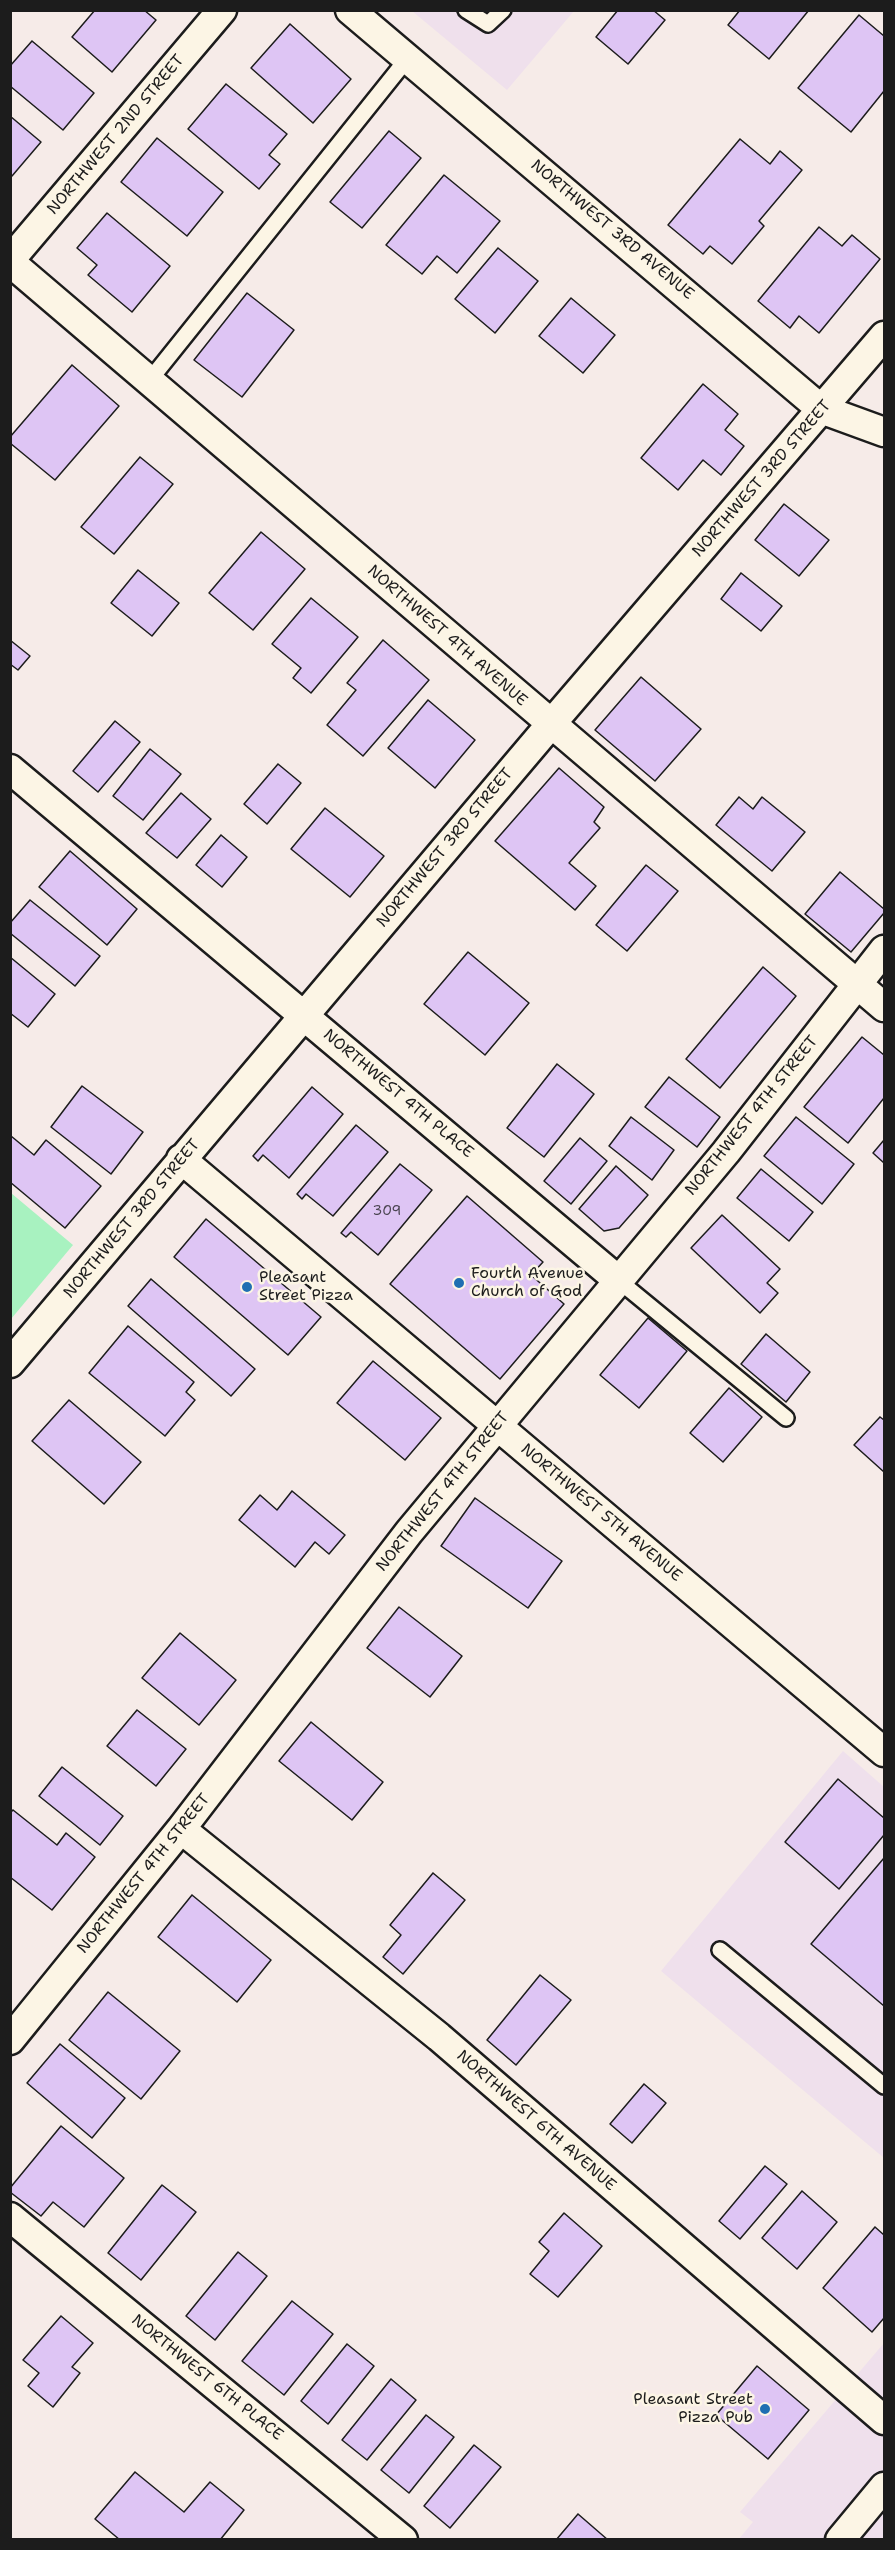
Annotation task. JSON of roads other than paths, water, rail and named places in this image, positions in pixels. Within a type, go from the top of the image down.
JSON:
[{"type":"street","name":"NORTHWEST 2ND STREET","points":[[10,261],[222,10]]},
{"type":"street","name":"NORTHWEST 3RD AVENUE","points":[[350,10],[821,409],[885,432]]},
{"type":"street","name":"NORTHWEST 4TH AVENUE","points":[[10,261],[550,724],[885,1007]]},
{"type":"street","name":"NORTHWEST 3RD STREET","points":[[10,1363],[72,1293],[181,1159],[550,724],[885,336]]},
{"type":"street","name":"NORTHWEST 4TH PLACE","points":[[10,769],[618,1280]]},
{"type":"street","name":"NORTHWEST 4TH STREET","points":[[10,2040],[181,1829],[409,1532],[726,1152],[885,950]]},
{"type":"street","name":"NORTHWEST 5TH AVENUE","points":[[181,1159],[885,1752]]},
{"type":"street","name":"NORTHWEST 6TH AVENUE","points":[[181,1829],[439,2037],[885,2420]]},
{"type":"street","name":"NORTHWEST 6TH PLACE","points":[[10,2217],[403,2540]]},
{"type":"street","points":[[840,2540],[885,2487]]},
{"type":"lane","points":[[466,10],[488,24],[504,10]]},
{"type":"lane","points":[[149,381],[247,255],[407,59]]},
{"type":"lane","name":"NORTHWEST 4TH PLACE","points":[[618,1280],[786,1419]]},
{"type":"lane","points":[[720,1950],[885,2086]]},
{"type":"place","name":"Fourth Avenue Church of God","points":[[459,1283]]},
{"type":"place","name":"Pleasant Street Pizza","points":[[247,1287]]},
{"type":"place","name":"Pleasant Street Pizza Pub","points":[[765,2409]]}]
